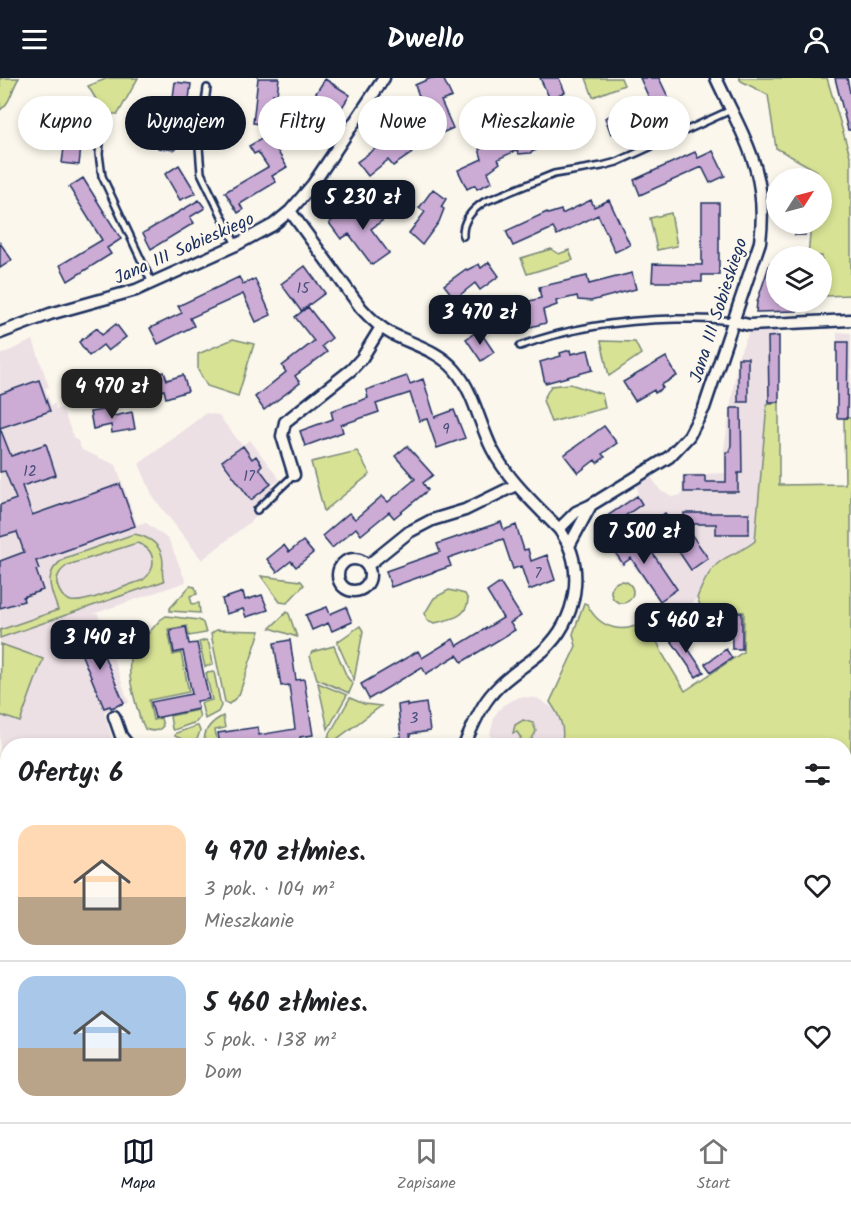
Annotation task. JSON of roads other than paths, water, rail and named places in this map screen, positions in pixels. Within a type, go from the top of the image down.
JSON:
[{"type":"street","name":"Jana III Sobieskiego","points":[[0,333],[50,314],[117,296],[152,283],[236,246],[273,225],[290,211],[313,184],[384,78]]},
{"type":"street","name":"Jana III Sobieskiego","points":[[559,529],[576,512],[669,457],[689,436],[704,408],[760,242],[763,218],[759,178],[754,158],[716,78]]},
{"type":"street","points":[[290,211],[360,308],[381,327],[444,359],[455,369],[471,396],[493,451],[516,485],[559,529],[573,557],[576,582],[568,616],[552,642],[505,680],[487,699],[468,738]]},
{"type":"street","points":[[732,321],[749,325],[851,320]]},
{"type":"street","points":[[294,475],[282,436],[285,422],[351,370],[362,358],[381,327]]},
{"type":"street","points":[[367,566],[409,532],[432,520],[465,510],[516,485]]},
{"type":"street","name":"Jana III Sobieskiego","points":[[569,546],[591,505]]},
{"type":"street","points":[[559,529],[578,527]]},
{"type":"street","points":[[114,716],[123,738]]},
{"type":"lane","points":[[207,88],[199,147],[201,173],[236,246]]},
{"type":"lane","points":[[463,236],[462,226],[475,208],[484,202],[554,174],[609,165],[731,110]]},
{"type":"lane","points":[[99,150],[102,176],[152,283]]},
{"type":"lane","points":[[520,346],[559,333],[600,324],[640,320],[717,319],[732,321]]},
{"type":"lane","points":[[257,510],[294,475]]}]
